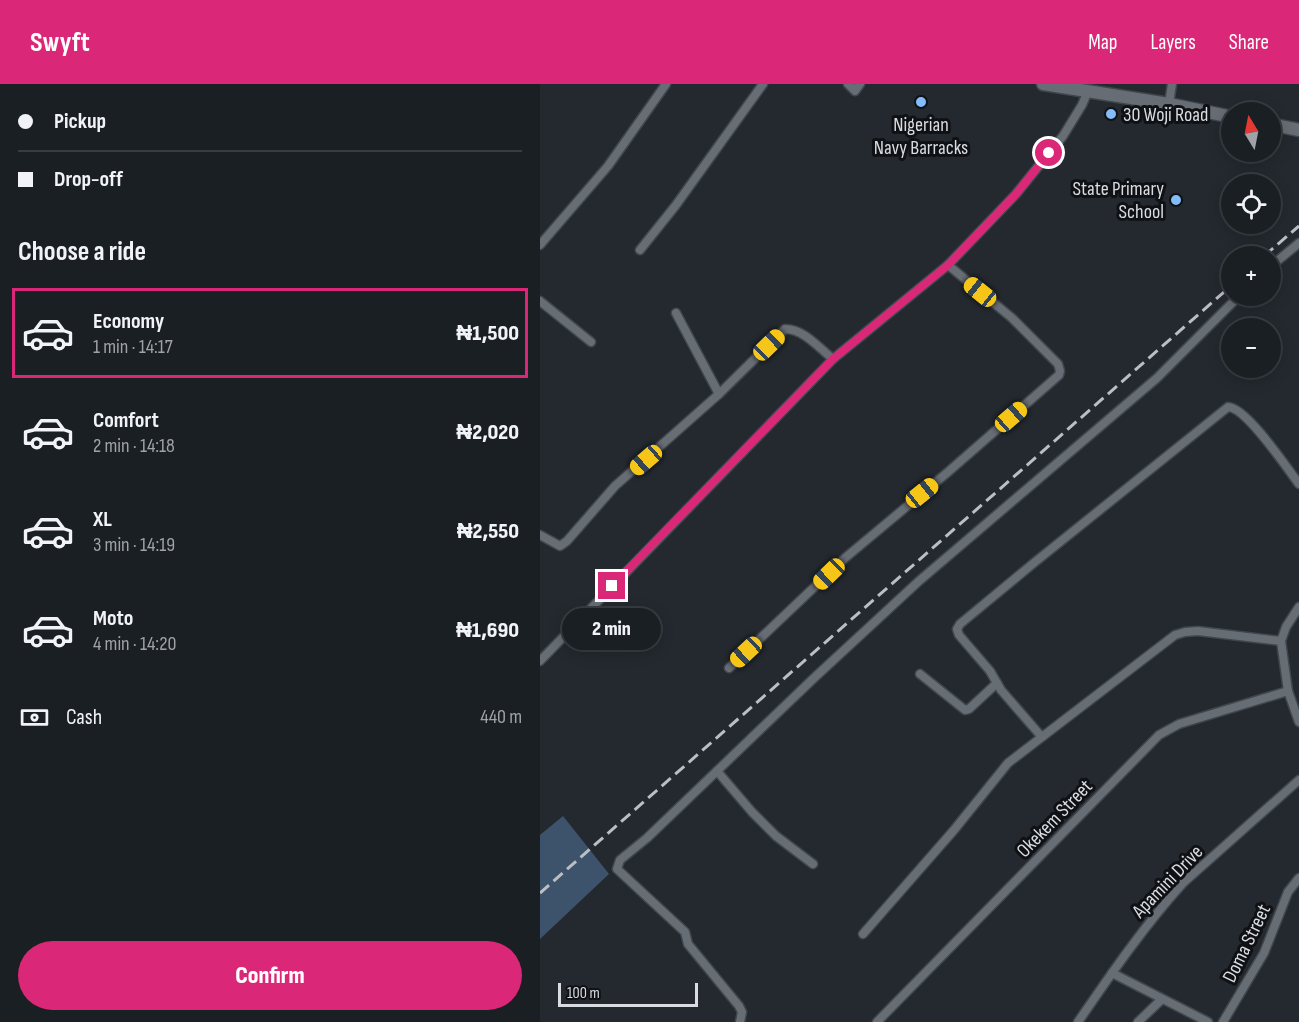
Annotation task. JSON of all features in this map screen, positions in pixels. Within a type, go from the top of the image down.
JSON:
[{"type":"main road","points":[[1043,84],[1088,91],[1112,89],[1221,115]]},
{"type":"main road","points":[[1281,126],[1299,130]]},
{"type":"street","points":[[540,246],[608,165],[666,84]]},
{"type":"street","points":[[640,250],[676,205],[763,84]]},
{"type":"street","points":[[848,84],[855,91],[860,84]]},
{"type":"street","points":[[1169,104],[1172,84]]},
{"type":"street","points":[[540,661],[833,359],[948,265],[1016,194],[1063,136],[1088,91]]},
{"type":"street","points":[[1281,258],[1299,243]]},
{"type":"street","points":[[729,668],[845,558],[1059,375],[1058,363],[1012,318],[948,265]]},
{"type":"street","points":[[540,301],[591,342]]},
{"type":"street","points":[[740,1022],[742,1012],[739,1006],[688,944],[685,932],[617,869],[620,860],[647,838],[814,678],[919,582],[1157,378],[1229,306]]},
{"type":"street","points":[[676,313],[719,393]]},
{"type":"street","points":[[540,535],[560,546],[567,541],[615,486],[719,393],[785,329],[800,332],[833,359]]},
{"type":"street","points":[[1041,736],[1001,690],[990,671],[959,635],[957,629],[960,624],[1228,407],[1234,407],[1242,412],[1299,484]]},
{"type":"street","points":[[1299,607],[1286,627],[1281,640],[1288,691],[1299,723]]},
{"type":"street","points":[[863,934],[954,830],[1002,769],[1041,736],[1175,635],[1197,631],[1281,640]]},
{"type":"street","points":[[920,674],[965,710],[969,709],[997,683]]},
{"type":"street","name":"Okekem Street","points":[[877,1022],[1159,735],[1179,724],[1288,691]]},
{"type":"street","points":[[717,771],[776,836],[813,864]]},
{"type":"street","name":"Apamini Drive","points":[[1078,1022],[1141,932],[1183,883],[1299,780]]},
{"type":"street","name":"Doma Street","points":[[1223,1022],[1264,954],[1288,892],[1299,878]]},
{"type":"street","points":[[1112,973],[1208,1022]]},
{"type":"street","points":[[1138,1022],[1161,1000]]},
{"type":"shaded area","points":[[563,816],[609,874],[540,939],[540,835]]},
{"type":"railway","points":[[1276,246],[1299,226]]},
{"type":"railway","points":[[540,893],[1221,295]]},
{"type":"place","name":"Nigerian Navy Barracks","points":[[921,102]]},
{"type":"place","name":"30 Woji Road","points":[[1111,114]]},
{"type":"place","name":"State Primary School","points":[[1176,200]]},
{"type":"route","points":[[612,586],[833,359],[948,265],[1016,194],[1049,153]]}]
